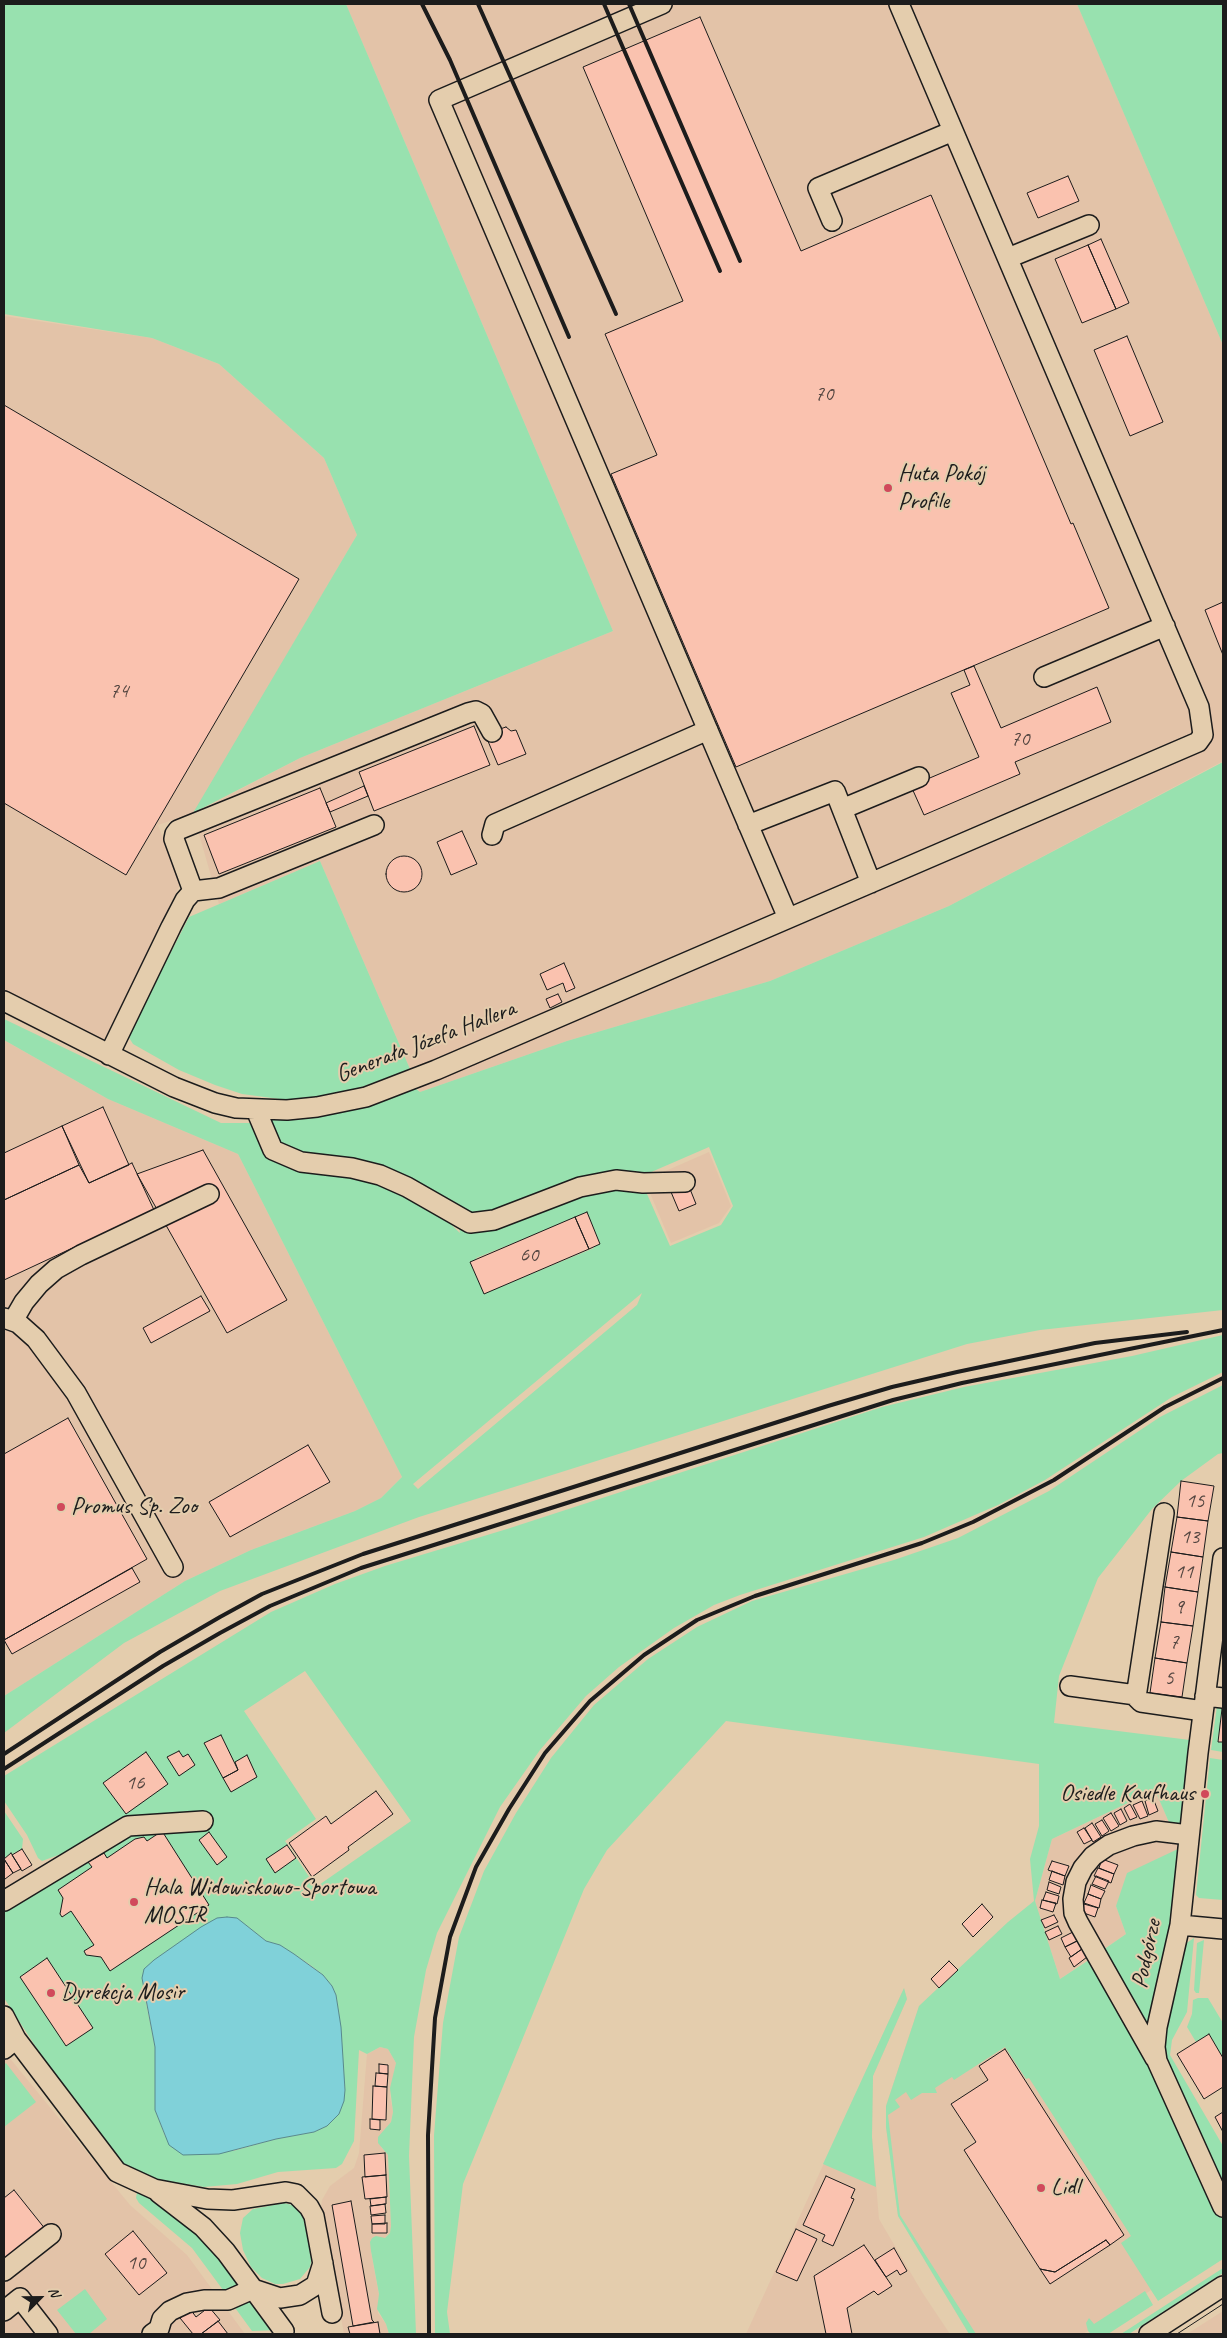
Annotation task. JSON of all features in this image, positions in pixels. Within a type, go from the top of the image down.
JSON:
[{"type":"street","points":[[662,4],[439,100],[788,918]]},
{"type":"street","name":"Generała Józefa Hallera","points":[[4,1001],[194,1096],[236,1108],[287,1110],[317,1107],[366,1097],[436,1070],[1198,742],[1203,735],[1199,707],[899,4]]},
{"type":"street","points":[[832,221],[818,188],[954,131]]},
{"type":"street","points":[[1008,258],[1089,225]]},
{"type":"street","points":[[1044,677],[1165,626]]},
{"type":"street","points":[[193,891],[174,838],[178,830],[476,711],[482,714],[492,732]]},
{"type":"street","points":[[492,835],[494,824],[708,730]]},
{"type":"street","points":[[842,809],[919,777]]},
{"type":"street","points":[[748,826],[835,791],[871,883]]},
{"type":"street","points":[[109,1055],[180,909],[193,891],[219,888],[374,825]]},
{"type":"street","points":[[256,1110],[273,1150],[301,1162],[352,1168],[380,1175],[408,1187],[470,1224],[494,1220],[580,1187],[616,1180],[643,1183],[685,1182]]},
{"type":"street","points":[[172,1567],[76,1393],[36,1340],[9,1320],[39,1284],[56,1270],[81,1255],[209,1194]]},
{"type":"street","points":[[1164,1513],[1136,1695],[1137,1700],[1141,1702],[1210,1702]]},
{"type":"street","name":"Podgórze","points":[[1223,1558],[1217,1660],[1189,1835],[1180,1925],[1157,2027],[1155,2047],[1157,2061],[1223,2207]]},
{"type":"street","points":[[1070,1686],[1136,1695]]},
{"type":"street","points":[[4,1901],[128,1826],[203,1821]]},
{"type":"street","points":[[1157,2061],[1078,1922],[1074,1913],[1073,1899],[1076,1882],[1083,1868],[1093,1856],[1109,1845],[1133,1836],[1156,1831],[1189,1835]]},
{"type":"street","points":[[1180,1925],[1223,1929]]},
{"type":"street","points":[[4,2016],[10,2044],[117,2172],[154,2189],[203,2227],[226,2252],[284,2331]]},
{"type":"street","points":[[154,2189],[207,2199],[224,2200],[286,2192],[296,2194],[309,2207],[314,2216],[332,2313]]},
{"type":"street","points":[[4,2271],[51,2234]]},
{"type":"street","points":[[152,2334],[159,2329],[162,2319],[170,2311],[186,2303],[204,2300],[228,2300],[253,2289],[280,2298],[300,2295],[316,2285],[320,2276],[322,2262]]},
{"type":"street","points":[[4,2278],[48,2334]]},
{"type":"street","points":[[1149,2334],[1223,2286]]},
{"type":"street","points":[[4,2310],[20,2298]]},
{"type":"shaded area","name":"Huta Pokój Profile","points":[[346,4],[1077,4],[1223,345],[1223,761],[949,906],[770,981],[567,1041],[420,1092],[320,861],[219,904],[193,813],[158,825],[180,885],[104,1041],[4,996],[4,316],[152,338],[219,364],[324,458],[357,535],[195,813],[300,758],[613,631]]},
{"type":"shaded area","points":[[4,1040],[108,1099],[238,1154],[402,1477],[381,1498],[355,1511],[251,1550],[185,1581],[4,1696]]},
{"type":"shaded area","points":[[709,1152],[731,1206],[719,1223],[671,1243],[650,1193],[654,1176]]},
{"type":"shaded area","points":[[1155,1790],[1180,1848],[1116,1906],[1126,1934],[1060,1979],[1035,1901],[1052,1839]]},
{"type":"shaded area","points":[[22,1849],[36,1872],[4,1891],[4,1858]]},
{"type":"shaded area","points":[[1008,1922],[1162,2283],[1083,2334],[969,2334],[898,2216],[886,2127],[886,2106],[919,2006]]},
{"type":"shaded area","points":[[904,1988],[907,1999],[873,2076],[872,2137],[879,2219],[922,2292],[950,2334],[746,2334]]},
{"type":"shaded area","points":[[380,2047],[388,2049],[396,2063],[390,2096],[393,2112],[391,2122],[383,2133],[381,2147],[388,2155],[391,2226],[390,2233],[385,2238],[381,2238],[371,2252],[379,2295],[378,2313],[386,2324],[389,2334],[344,2334],[321,2206],[322,2200],[330,2186],[354,2168],[359,2153],[367,2054]]},
{"type":"shaded area","points":[[8,2056],[130,2205],[187,2255],[245,2334],[4,2334],[4,2059]]},
{"type":"shaded area","points":[[1223,2311],[1223,2334],[1187,2334]]},
{"type":"green space","points":[[4,4],[346,4],[613,631],[300,758],[193,813],[357,535],[324,458],[219,364],[152,338],[4,314]]},
{"type":"green space","points":[[1077,4],[1223,4],[1223,345]]},
{"type":"green space","points":[[1223,762],[1223,1310],[1040,1330],[967,1344],[419,1517],[220,1591],[124,1643],[4,1733],[4,1696],[185,1581],[251,1550],[355,1511],[381,1498],[402,1477],[238,1154],[108,1099],[4,1040],[4,1019],[221,1123],[250,1123],[261,1149],[300,1166],[352,1172],[380,1179],[407,1191],[433,1207],[460,1233],[458,1222],[470,1227],[494,1226],[581,1191],[617,1183],[649,1186],[647,1194],[670,1246],[721,1225],[733,1206],[709,1147],[649,1173],[624,1172],[579,1180],[494,1213],[474,1215],[412,1183],[384,1171],[355,1163],[303,1158],[278,1147],[265,1115],[288,1117],[319,1114],[370,1103],[412,1086],[420,1092],[567,1041],[770,981],[949,906]],"holes":[[[581,1216],[594,1248],[490,1291],[476,1258]],[[642,1293],[637,1305],[418,1489],[413,1484]]]},
{"type":"green space","points":[[320,861],[410,1069],[362,1087],[316,1097],[287,1100],[242,1094],[215,1085],[179,1070],[133,1044],[128,1036],[189,917]]},
{"type":"green space","points":[[1223,1335],[1223,1372],[1172,1397],[1045,1480],[998,1505],[924,1537],[740,1595],[714,1605],[674,1628],[619,1667],[586,1696],[540,1750],[500,1807],[437,1933],[426,1970],[414,2037],[409,2156],[416,2334],[389,2334],[386,2324],[377,2309],[379,2294],[370,2242],[376,2236],[385,2238],[390,2233],[391,2226],[388,2155],[378,2143],[378,2137],[391,2122],[393,2112],[390,2088],[396,2063],[388,2049],[380,2047],[367,2054],[359,2050],[354,2141],[342,2164],[336,2168],[278,2172],[237,2184],[204,2187],[155,2179],[121,2164],[45,2061],[4,1998],[4,1908],[127,1834],[204,1816],[198,1812],[124,1816],[64,1853],[42,1861],[38,1858],[27,1835],[4,1801],[4,1776],[271,1612],[335,1584],[385,1566],[507,1529],[882,1407],[964,1387],[1132,1356]],"holes":[[[305,1671],[411,1821],[316,1887],[285,1841],[316,1819],[244,1711]],[[217,1918],[246,1925],[266,1941],[280,1945],[323,1975],[332,1986],[338,2007],[345,2090],[339,2114],[327,2126],[314,2132],[276,2139],[233,2151],[165,2136],[155,2110],[155,2047],[145,1998],[154,1960]]]},
{"type":"green space","points":[[1223,1385],[1223,1453],[1218,1454],[1181,1481],[1152,1509],[1098,1578],[1059,1676],[1054,1723],[1190,1740],[1174,1924],[1148,2041],[1100,1952],[1126,1934],[1116,1906],[1127,1873],[1180,1848],[1155,1790],[1052,1839],[1035,1901],[1060,1979],[1095,1956],[1154,2062],[1223,2221],[1223,2259],[1158,2301],[1121,2243],[1131,2236],[1029,2078],[1026,2079],[1005,2047],[954,2080],[952,2077],[935,2088],[937,2093],[922,2093],[911,2100],[906,2092],[895,2100],[900,2107],[888,2115],[900,2215],[976,2334],[969,2334],[898,2216],[886,2127],[886,2106],[919,2006],[1008,1922],[1034,1901],[1030,1859],[1039,1826],[1039,1764],[726,1721],[607,1850],[584,1889],[463,2184],[447,2312],[450,2334],[435,2334],[434,2135],[443,2023],[459,1937],[484,1871],[516,1813],[551,1758],[594,1705],[648,1659],[697,1627],[752,1601],[894,1560],[958,1538],[1049,1491],[1160,1417]]},
{"type":"green space","points":[[1217,1706],[1223,1707],[1218,1741],[1223,1742],[1223,1752],[1211,1750]]},
{"type":"green space","points":[[1210,1758],[1223,1760],[1223,1900],[1199,1898],[1196,1895]]},
{"type":"green space","points":[[4,1811],[23,1839],[22,1849],[4,1858]]},
{"type":"green space","points":[[1194,1938],[1187,2012],[1172,2040],[1170,2055],[1223,2146],[1223,2190],[1175,2087],[1161,2045],[1185,1944]]},
{"type":"green space","points":[[1204,1940],[1199,1993],[1196,1993],[1194,1990],[1197,1943]]},
{"type":"green space","points":[[904,1988],[907,1999],[873,2076],[872,2137],[876,2187],[823,2164]]},
{"type":"green space","points":[[1208,1998],[1223,2023],[1223,2058],[1209,2034],[1196,2042],[1187,2027],[1192,2014],[1193,2000]]},
{"type":"green space","points":[[6,2063],[36,2102],[4,2127],[4,2065]]},
{"type":"green space","points":[[140,2190],[201,2231],[242,2286],[225,2292],[192,2248],[139,2203],[136,2198],[137,2192]]},
{"type":"green space","points":[[284,2203],[296,2206],[302,2213],[312,2257],[310,2267],[300,2279],[283,2284],[275,2284],[262,2278],[251,2267],[243,2250],[240,2233],[243,2218],[253,2209]]},
{"type":"green space","points":[[1223,2268],[1223,2273],[1129,2334],[1121,2334]]},
{"type":"green space","points":[[85,2289],[107,2319],[89,2334],[76,2334],[57,2310]]},
{"type":"green space","points":[[1145,2291],[1153,2305],[1108,2334],[1091,2334],[1088,2331],[1086,2323],[1089,2318],[1094,2324]]},
{"type":"green space","points":[[251,2294],[278,2330],[252,2331],[233,2305]]},
{"type":"water","points":[[217,1918],[237,1918],[266,1941],[280,1945],[294,1954],[323,1975],[332,1986],[336,1995],[341,2027],[344,2101],[339,2114],[327,2126],[314,2132],[276,2139],[219,2154],[183,2155],[169,2145],[155,2110],[155,2047],[142,1978],[144,1969],[154,1960],[201,1927]]},
{"type":"building","points":[[700,17],[801,251],[931,195],[1071,524],[1073,523],[1109,608],[736,767],[611,474],[657,455],[605,334],[683,301],[583,67]]},
{"type":"building","points":[[1068,176],[1079,201],[1038,218],[1027,193]]},
{"type":"building","points":[[1101,239],[1129,303],[1116,309],[1088,245]]},
{"type":"building","points":[[1088,245],[1116,309],[1082,323],[1055,259]]},
{"type":"building","points":[[1127,336],[1163,422],[1130,436],[1094,350]]},
{"type":"building","points":[[4,405],[299,579],[126,875],[4,803]]},
{"type":"building","points":[[1223,602],[1223,655],[1205,610]]},
{"type":"building","points":[[974,666],[1001,728],[1097,687],[1111,722],[1015,762],[1020,774],[924,815],[911,786],[979,757],[951,693],[970,685],[964,670]]},
{"type":"building","points":[[474,726],[490,765],[374,811],[359,772]]},
{"type":"building","points":[[506,727],[511,731],[516,730],[526,754],[498,765],[485,734]]},
{"type":"building","points":[[364,786],[368,796],[330,812],[326,803]]},
{"type":"building","points":[[320,788],[336,827],[219,874],[204,835]]},
{"type":"building","points":[[462,831],[477,864],[451,875],[437,842]]},
{"type":"building","points":[[404,856],[411,857],[417,861],[421,867],[421,881],[417,887],[411,891],[404,892],[397,891],[391,887],[387,881],[386,874],[387,867],[391,861],[397,857]]},
{"type":"building","points":[[564,963],[575,988],[566,992],[563,983],[547,990],[540,974]]},
{"type":"building","points":[[558,994],[562,1002],[550,1008],[546,999]]},
{"type":"building","points":[[103,1107],[129,1165],[89,1183],[62,1126]]},
{"type":"building","points":[[62,1126],[79,1165],[4,1200],[4,1153]]},
{"type":"building","points":[[203,1150],[287,1300],[227,1333],[137,1174]]},
{"type":"building","points":[[132,1163],[154,1210],[4,1280],[4,1200],[79,1165],[89,1183]]},
{"type":"building","points":[[688,1184],[696,1204],[679,1211],[671,1192]]},
{"type":"building","points":[[587,1212],[600,1244],[589,1249],[575,1217]]},
{"type":"building","points":[[575,1217],[589,1249],[484,1294],[470,1262]]},
{"type":"building","points":[[201,1296],[210,1311],[151,1343],[143,1328]]},
{"type":"building","name":"Promus Sp. Zoo","points":[[68,1418],[147,1559],[4,1640],[4,1454]]},
{"type":"building","points":[[308,1445],[330,1482],[230,1537],[209,1502]]},
{"type":"building","points":[[1181,1481],[1214,1486],[1208,1521],[1177,1517]]},
{"type":"building","points":[[1177,1517],[1208,1521],[1203,1557],[1171,1552]]},
{"type":"building","points":[[1171,1552],[1203,1557],[1198,1592],[1165,1587]]},
{"type":"building","points":[[132,1568],[140,1582],[12,1654],[4,1640]]},
{"type":"building","points":[[1165,1587],[1198,1592],[1193,1626],[1161,1622]]},
{"type":"building","points":[[1161,1622],[1193,1626],[1187,1663],[1155,1658]]},
{"type":"building","points":[[1155,1658],[1187,1663],[1182,1697],[1150,1693]]},
{"type":"building","points":[[1222,1709],[1223,1742],[1218,1742]]},
{"type":"building","points":[[221,1735],[238,1770],[223,1778],[204,1743]]},
{"type":"building","points":[[179,1751],[183,1757],[188,1754],[195,1765],[179,1776],[167,1757]]},
{"type":"building","points":[[146,1752],[168,1784],[126,1814],[103,1783]]},
{"type":"building","points":[[247,1755],[257,1777],[231,1792],[223,1778],[238,1770],[235,1762]]},
{"type":"building","points":[[376,1791],[393,1814],[348,1847],[349,1850],[312,1877],[289,1843],[326,1816],[331,1824]]},
{"type":"building","points":[[1153,1798],[1158,1811],[1149,1815],[1145,1801]]},
{"type":"building","points":[[1142,1801],[1148,1816],[1140,1819],[1133,1805]]},
{"type":"building","points":[[1130,1804],[1137,1817],[1130,1820],[1124,1808]]},
{"type":"building","points":[[1121,1809],[1127,1821],[1120,1825],[1114,1813]]},
{"type":"building","points":[[1111,1813],[1119,1826],[1111,1831],[1103,1818]]},
{"type":"building","points":[[1102,1820],[1109,1831],[1102,1836],[1095,1824]]},
{"type":"building","points":[[1092,1823],[1101,1837],[1093,1842],[1085,1828]]},
{"type":"building","points":[[1084,1828],[1092,1840],[1084,1844],[1077,1832]]},
{"type":"building","name":"Hala Widowiskowo-Sportowa MOSIR","points":[[162,1831],[209,1905],[110,1971],[101,1957],[86,1955],[84,1951],[94,1945],[71,1911],[62,1917],[60,1914],[63,1898],[58,1890],[92,1867],[88,1862],[104,1853],[107,1858],[135,1839],[144,1837],[147,1841]]},
{"type":"building","points":[[209,1832],[227,1857],[217,1865],[199,1840]]},
{"type":"building","points":[[287,1845],[296,1858],[275,1873],[266,1859]]},
{"type":"building","points":[[22,1849],[32,1865],[22,1871],[12,1855]]},
{"type":"building","points":[[11,1853],[21,1869],[13,1873],[4,1859]]},
{"type":"building","points":[[4,1859],[13,1873],[5,1879],[4,1878]]},
{"type":"building","points":[[1102,1859],[1118,1865],[1114,1874],[1099,1868]]},
{"type":"building","points":[[1052,1861],[1069,1866],[1065,1876],[1048,1870]]},
{"type":"building","points":[[1098,1868],[1114,1874],[1111,1883],[1094,1876]]},
{"type":"building","points":[[1052,1871],[1065,1876],[1063,1885],[1049,1880]]},
{"type":"building","points":[[1096,1876],[1109,1881],[1105,1889],[1092,1884]]},
{"type":"building","points":[[1049,1882],[1061,1887],[1059,1894],[1047,1890]]},
{"type":"building","points":[[1091,1885],[1105,1891],[1101,1899],[1088,1894]]},
{"type":"building","points":[[1046,1892],[1059,1896],[1057,1904],[1043,1900]]},
{"type":"building","points":[[1088,1894],[1101,1899],[1099,1908],[1084,1903]]},
{"type":"building","points":[[1042,1900],[1056,1903],[1053,1912],[1040,1908]]},
{"type":"building","points":[[982,1904],[993,1917],[973,1937],[962,1924]]},
{"type":"building","points":[[1084,1904],[1098,1908],[1095,1917],[1081,1912]]},
{"type":"building","points":[[1054,1915],[1058,1922],[1045,1928],[1041,1920]]},
{"type":"building","points":[[1058,1926],[1062,1934],[1049,1940],[1045,1932]]},
{"type":"building","points":[[1073,1932],[1077,1941],[1065,1947],[1061,1938]]},
{"type":"building","points":[[1077,1941],[1082,1949],[1071,1957],[1065,1947]]},
{"type":"building","points":[[1082,1949],[1087,1957],[1074,1967],[1069,1958]]},
{"type":"building","name":"Dyrekcja Mosir","points":[[47,1958],[93,2028],[66,2046],[20,1977]]},
{"type":"building","points":[[949,1961],[958,1970],[939,1988],[931,1979]]},
{"type":"building","points":[[1209,2034],[1223,2058],[1223,2087],[1204,2099],[1177,2054]]},
{"type":"building","name":"Lidl","points":[[1005,2049],[1124,2235],[1110,2245],[1106,2240],[1055,2272],[1040,2269],[964,2150],[976,2142],[951,2104],[988,2080],[979,2066]]},
{"type":"building","points":[[379,2064],[388,2065],[388,2074],[379,2073]]},
{"type":"building","points":[[376,2073],[388,2074],[387,2087],[375,2086]]},
{"type":"building","points":[[373,2086],[387,2087],[386,2120],[372,2119]]},
{"type":"building","points":[[1223,2112],[1223,2132],[1215,2117]]},
{"type":"building","points":[[370,2119],[380,2120],[380,2130],[370,2129]]},
{"type":"building","points":[[385,2153],[386,2175],[365,2177],[364,2155]]},
{"type":"building","points":[[386,2175],[387,2197],[365,2199],[362,2177]]},
{"type":"building","points":[[826,2176],[855,2189],[851,2198],[854,2199],[833,2246],[822,2241],[825,2235],[803,2225]]},
{"type":"building","points":[[14,2190],[46,2230],[4,2263],[4,2198]]},
{"type":"building","points":[[386,2197],[386,2204],[371,2206],[370,2199]]},
{"type":"building","points":[[351,2201],[372,2320],[374,2322],[353,2326],[332,2205]]},
{"type":"building","points":[[385,2204],[386,2213],[371,2215],[370,2206]]},
{"type":"building","points":[[385,2215],[385,2224],[372,2224],[371,2216]]},
{"type":"building","points":[[387,2223],[387,2233],[372,2233],[372,2224]]},
{"type":"building","points":[[796,2229],[817,2239],[797,2281],[776,2272]]},
{"type":"building","points":[[133,2231],[167,2273],[139,2295],[105,2254]]},
{"type":"building","points":[[1106,2240],[1110,2245],[1050,2284],[1040,2269],[1055,2272]]},
{"type":"building","points":[[864,2245],[892,2286],[878,2295],[874,2291],[847,2308],[852,2334],[826,2334],[814,2276]]},
{"type":"building","points":[[894,2248],[907,2271],[900,2275],[897,2270],[886,2277],[875,2260]]},
{"type":"building","points":[[209,2307],[220,2320],[201,2334],[193,2334],[180,2318],[191,2310],[196,2317]]},
{"type":"building","points":[[218,2321],[228,2334],[201,2334]]},
{"type":"building","points":[[378,2322],[380,2334],[350,2334],[348,2327]]},
{"type":"tram line","points":[[1177,2334],[1223,2304]]},
{"type":"railway","points":[[422,4],[450,60],[569,337]]},
{"type":"railway","points":[[478,4],[616,314]]},
{"type":"railway","points":[[604,4],[720,271]]},
{"type":"railway","points":[[629,4],[740,261]]},
{"type":"railway","points":[[4,1769],[163,1666],[220,1633],[270,1606],[361,1568],[893,1400],[962,1383],[1223,1330]]},
{"type":"railway","points":[[4,1754],[160,1652],[220,1617],[262,1594],[363,1554],[892,1387],[1095,1343],[1187,1332]]},
{"type":"railway","points":[[429,2334],[428,2135],[435,2018],[450,1937],[476,1867],[509,1809],[545,1753],[590,1701],[644,1655],[697,1620],[755,1596],[922,1543],[973,1522],[1054,1480],[1165,1407],[1223,1378]]},
{"type":"place","name":"Huta Pokój Profile","points":[[888,488]]},
{"type":"place","name":"Promus Sp. Zoo","points":[[61,1507]]},
{"type":"place","name":"Osiedle Kaufhaus","points":[[1205,1794]]},
{"type":"place","name":"Hala Widowiskowo-Sportowa MOSIR","points":[[134,1902]]},
{"type":"place","name":"Dyrekcja Mosir","points":[[51,1993]]},
{"type":"place","name":"Lidl","points":[[1041,2188]]}]
